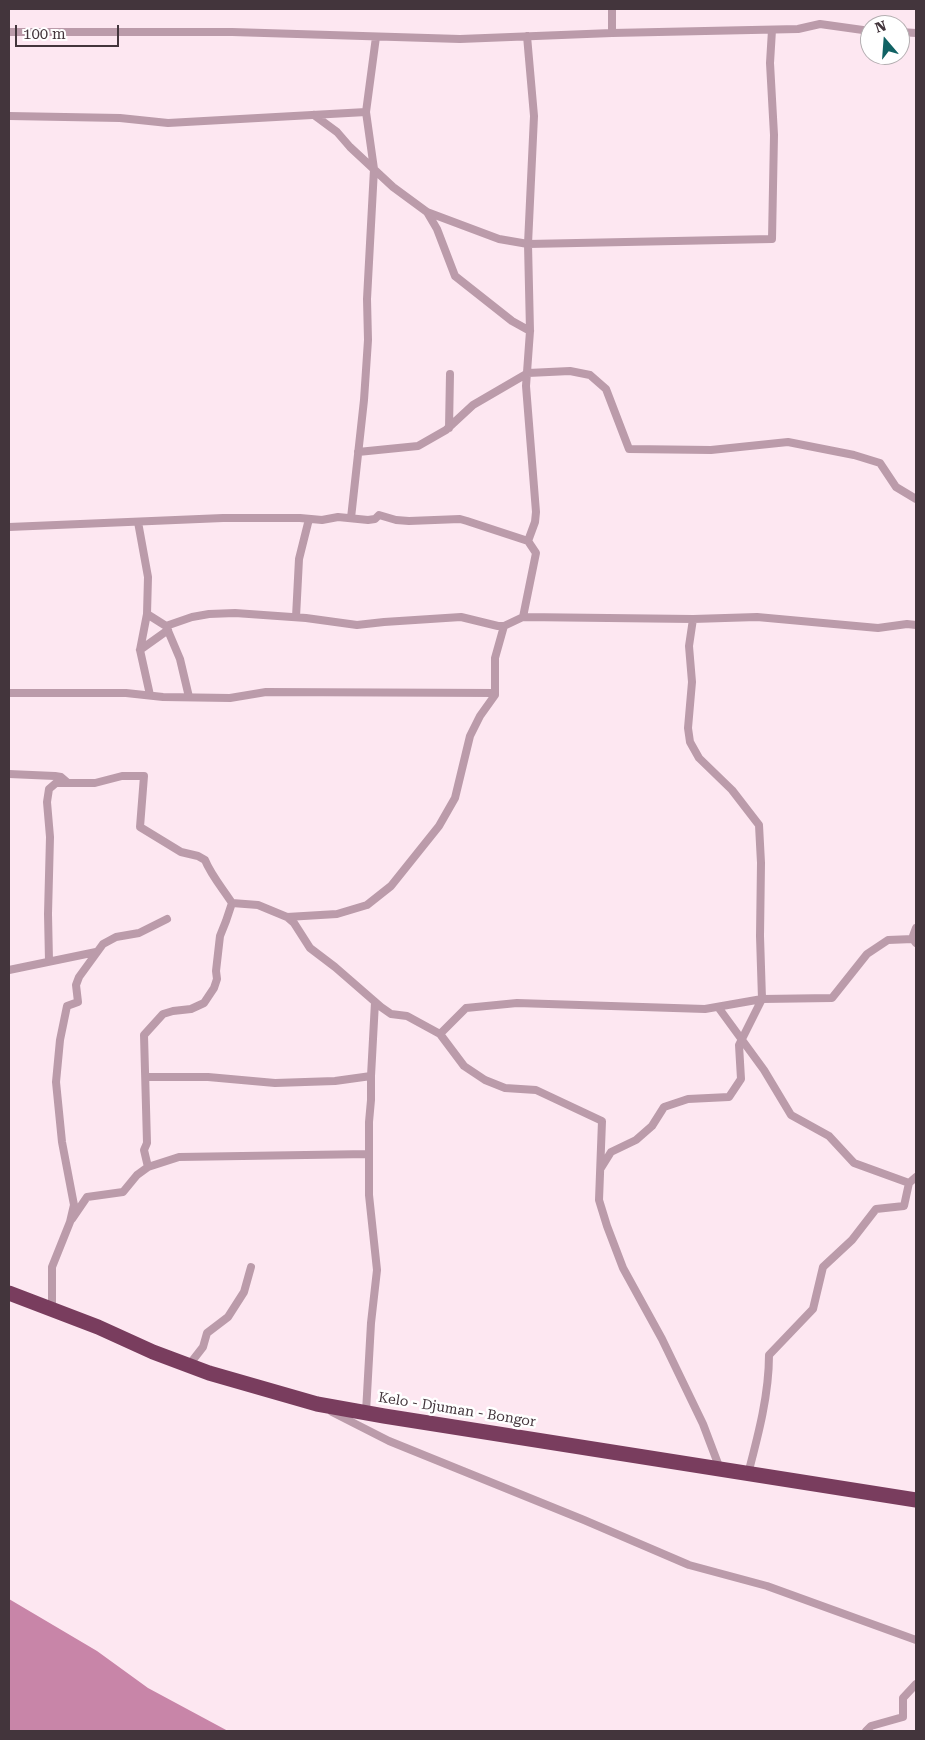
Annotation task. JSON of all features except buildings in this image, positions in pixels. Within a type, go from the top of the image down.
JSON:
[{"type":"highway","name":"Kelo - Djuman - Bongor","points":[[9,1293],[189,1365],[270,1392],[317,1404],[916,1500]]},
{"type":"street","points":[[612,9],[612,33]]},
{"type":"street","points":[[9,32],[232,32],[460,39],[612,33],[798,29],[820,24],[860,30]]},
{"type":"street","points":[[314,115],[337,132],[374,170],[427,212],[499,239],[528,244],[772,239],[774,135],[770,63],[772,30]]},
{"type":"street","points":[[527,36],[534,116],[528,244],[530,331],[526,386],[536,512],[535,522],[528,541]]},
{"type":"street","points":[[351,518],[368,340],[367,299],[374,170],[366,112],[376,37]]},
{"type":"street","points":[[9,116],[120,118],[168,123],[366,112]]},
{"type":"street","points":[[427,212],[437,229],[455,276],[482,300],[530,331]]},
{"type":"street","points":[[358,452],[418,446],[449,428],[473,405],[528,373],[570,371],[590,375],[606,389],[629,449],[711,450],[788,442],[854,455],[880,463],[896,487],[916,499]]},
{"type":"street","points":[[449,428],[450,374]]},
{"type":"street","points":[[9,527],[259,518],[322,520],[338,517],[368,520],[378,515],[409,521],[460,519],[528,541],[536,553],[523,617]]},
{"type":"street","points":[[296,617],[299,558],[309,519]]},
{"type":"street","points":[[138,522],[148,577],[147,614],[140,650],[150,695]]},
{"type":"street","points":[[140,650],[167,628],[192,617],[235,613],[296,617],[357,626],[461,616],[473,618],[493,626],[504,626],[523,617],[693,619],[757,617],[878,628],[907,624],[916,625]]},
{"type":"street","points":[[147,614],[167,628],[180,659],[189,697]]},
{"type":"street","points":[[600,1170],[611,1152],[636,1140],[652,1126],[664,1107],[688,1099],[729,1097],[741,1079],[739,1045],[762,999],[759,825],[732,790],[698,758],[690,742],[688,728],[692,682],[689,646],[693,619]]},
{"type":"street","points":[[287,917],[337,914],[367,905],[391,886],[439,826],[455,798],[470,736],[495,693],[495,658],[504,626]]},
{"type":"street","points":[[9,693],[126,693],[163,697],[230,698],[266,692],[495,693]]},
{"type":"street","points":[[9,774],[55,776],[61,777],[68,783]]},
{"type":"street","points":[[49,961],[50,837],[47,802],[49,789],[56,783],[95,783],[122,776],[144,776],[140,827],[181,852],[198,856],[205,860],[232,903],[220,936],[216,971],[217,979],[214,988],[201,1005],[192,1009],[164,1014],[144,1035],[147,1143],[144,1150],[148,1167]]},
{"type":"street","points":[[232,903],[258,905],[287,917],[294,923],[310,948],[375,1002],[391,1014],[407,1016],[440,1034],[464,1066],[485,1080],[505,1088],[536,1090],[602,1121],[599,1200],[623,1268],[662,1339],[703,1424],[720,1469]]},
{"type":"street","points":[[52,1309],[52,1267],[70,1222],[74,1205],[74,1197],[65,1161],[56,1082],[67,1006],[78,1002],[76,985],[79,977],[96,952],[109,939],[138,933],[167,919]]},
{"type":"street","points":[[440,1034],[466,1008],[517,1003],[705,1009],[762,999],[832,998],[867,954],[888,940],[913,939],[915,935]]},
{"type":"street","points":[[9,970],[96,952]]},
{"type":"street","points":[[366,1412],[370,1323],[377,1270],[369,1195],[369,1122],[375,1002]]},
{"type":"street","points":[[718,1007],[764,1070],[791,1115],[829,1136],[854,1163],[909,1183]]},
{"type":"street","points":[[146,1077],[208,1077],[284,1083],[335,1081],[371,1076]]},
{"type":"street","points":[[70,1222],[87,1198],[122,1192],[137,1175],[148,1167],[179,1157],[370,1154]]},
{"type":"street","points":[[748,1474],[769,1374],[769,1355],[813,1309],[823,1267],[852,1240],[876,1209],[904,1206],[909,1183],[916,1177]]},
{"type":"street","points":[[189,1365],[203,1347],[207,1333],[228,1317],[244,1292],[251,1267]]},
{"type":"street","points":[[317,1404],[389,1441],[689,1565],[767,1586],[916,1640]]},
{"type":"street","points":[[866,1731],[872,1726],[903,1718],[903,1698],[916,1684]]},
{"type":"shaded area","points":[[9,1599],[97,1651],[148,1688],[228,1731],[9,1731]]}]
